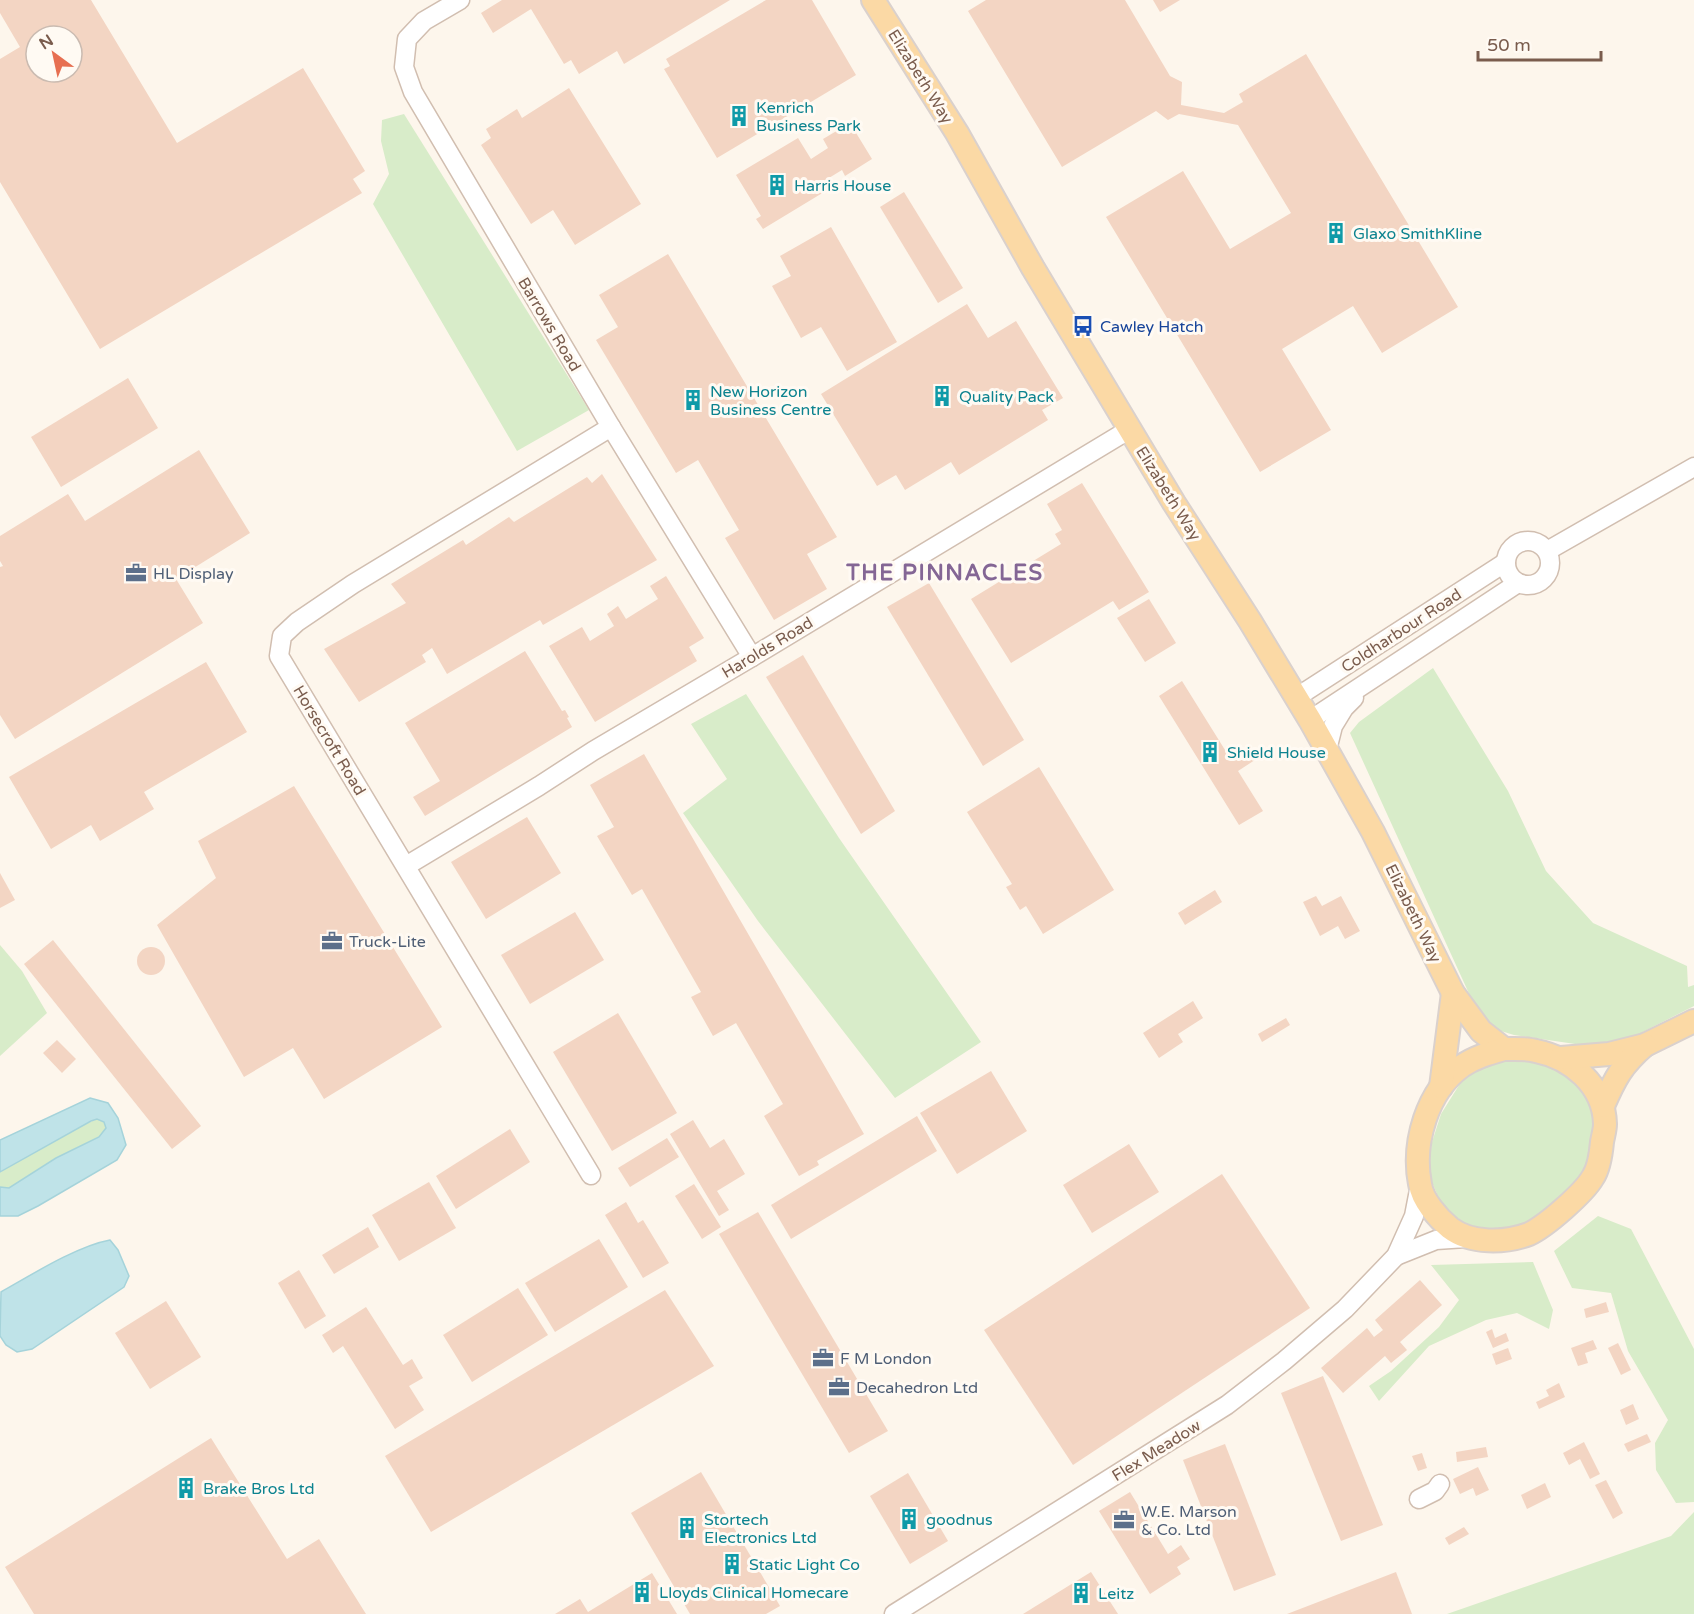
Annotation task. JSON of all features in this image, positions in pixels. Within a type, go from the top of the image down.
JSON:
[{"type":"main road","name":"Elizabeth Way","points":[[876,1],[957,133],[1033,268],[1174,503],[1297,697],[1373,832],[1453,993],[1481,1031],[1504,1049]]},
{"type":"main road","points":[[1441,1087],[1453,993]]},
{"type":"main road","points":[[1561,1058],[1609,1054],[1645,1045],[1694,1021]]},
{"type":"main road","points":[[1603,1106],[1616,1077],[1630,1058],[1645,1045]]},
{"type":"main road","points":[[1504,1049],[1534,1050],[1561,1058],[1580,1072],[1596,1090],[1603,1106],[1605,1125],[1600,1154],[1594,1176],[1574,1199],[1530,1233],[1510,1239],[1466,1238],[1451,1229],[1439,1217],[1429,1205],[1420,1185],[1418,1150],[1421,1130],[1429,1106],[1441,1087],[1461,1066],[1480,1056],[1504,1049]]},
{"type":"street","name":"Barrows Road","points":[[460,0],[424,21],[407,39],[404,68],[413,92],[611,427],[752,657]]},
{"type":"street","name":"Horsecroft Road","points":[[591,1175],[279,656],[282,636],[297,622],[353,584],[611,427]]},
{"type":"street","name":"Harolds Road","points":[[406,866],[593,751],[1130,429]]},
{"type":"street","points":[[1547,551],[1694,467]]},
{"type":"street","name":"Coldharbour Road","points":[[1297,697],[1506,562],[1510,550],[1521,542],[1536,542],[1547,551],[1551,565],[1546,578],[1535,585],[1518,583],[1310,720]]},
{"type":"street","points":[[1506,562],[1509,574],[1518,583]]},
{"type":"street","name":"Coldharbour Road","points":[[1327,750],[1332,726],[1344,708],[1372,679]]},
{"type":"street","name":"Flex Meadow","points":[[894,1614],[1227,1405],[1284,1361],[1345,1309],[1396,1256],[1414,1216],[1420,1185]]},
{"type":"street","name":"Flex Meadow","points":[[1396,1256],[1436,1240],[1466,1238]]},
{"type":"street","points":[[1419,1499],[1436,1491],[1440,1484]]},
{"type":"green space","points":[[404,114],[589,410],[517,451],[373,204],[389,174],[381,141],[382,120]]},
{"type":"green space","points":[[1433,668],[1508,791],[1546,871],[1593,923],[1687,966],[1688,987],[1694,985],[1694,1006],[1617,1045],[1582,1045],[1514,1035],[1491,1028],[1477,1011],[1350,733],[1359,722]]},
{"type":"green space","points":[[746,694],[839,838],[981,1042],[895,1098],[758,921],[683,813],[727,779],[691,724]]},
{"type":"green space","points":[[0,945],[22,971],[47,1013],[0,1056]]},
{"type":"green space","points":[[1508,1059],[1533,1062],[1563,1071],[1578,1082],[1595,1114],[1592,1159],[1579,1180],[1560,1202],[1525,1227],[1485,1231],[1468,1225],[1451,1214],[1439,1199],[1431,1180],[1429,1162],[1432,1142],[1441,1114],[1461,1082],[1487,1064]]},
{"type":"green space","points":[[97,1119],[105,1122],[106,1129],[99,1137],[56,1158],[9,1188],[0,1187],[0,1172]]},
{"type":"green space","points":[[1598,1216],[1631,1229],[1694,1349],[1694,1502],[1676,1503],[1656,1470],[1655,1443],[1668,1420],[1628,1351],[1611,1293],[1572,1288],[1554,1251]]},
{"type":"green space","points":[[1533,1262],[1553,1310],[1549,1329],[1517,1313],[1486,1320],[1429,1346],[1379,1401],[1369,1386],[1391,1371],[1439,1327],[1459,1300],[1431,1265]]},
{"type":"green space","points":[[1694,1512],[1694,1614],[1447,1614],[1671,1536]]},
{"type":"water","points":[[90,1098],[108,1103],[118,1118],[126,1145],[117,1160],[18,1216],[0,1216],[0,1187],[9,1188],[56,1158],[99,1137],[106,1128],[104,1122],[97,1119],[91,1121],[0,1172],[0,1140]]},
{"type":"water","points":[[110,1240],[118,1250],[129,1276],[124,1287],[32,1349],[17,1352],[6,1345],[0,1336],[1,1292],[83,1248]]},
{"type":"building","points":[[0,0],[91,0],[177,143],[303,68],[365,171],[353,179],[362,193],[100,349],[0,182],[0,59],[20,47],[0,13]]},
{"type":"building","points":[[502,0],[730,0],[624,64],[617,51],[579,74],[571,60],[564,64],[531,9],[493,33],[481,13]]},
{"type":"building","name":"Kenrich Business Park","points":[[766,0],[812,0],[856,75],[717,158],[664,69],[670,66],[666,59]]},
{"type":"building","name":"Glaxo SmithKline","points":[[986,0],[1125,0],[1170,76],[1182,82],[1181,105],[1224,113],[1243,102],[1239,94],[1306,54],[1458,307],[1382,353],[1353,306],[1282,349],[1331,430],[1260,472],[1106,217],[1183,171],[1230,249],[1291,213],[1238,125],[1179,114],[1168,120],[1156,111],[1062,167],[968,11]]},
{"type":"building","points":[[1153,0],[1180,0],[1160,12]]},
{"type":"building","points":[[569,88],[641,204],[575,245],[553,210],[531,224],[481,145],[491,138],[486,129],[517,109],[522,118]]},
{"type":"building","points":[[850,123],[872,159],[845,176],[842,170],[824,181],[829,189],[763,229],[756,219],[761,216],[736,175],[798,138],[811,159],[828,148],[823,139]]},
{"type":"building","points":[[904,192],[963,288],[938,303],[880,207]]},
{"type":"building","points":[[831,227],[897,342],[847,371],[821,327],[801,338],[772,286],[791,276],[780,256]]},
{"type":"building","name":"New Horizon Business Centre","points":[[668,254],[837,537],[807,554],[827,589],[774,620],[725,538],[739,530],[698,460],[676,473],[596,340],[618,327],[599,295]]},
{"type":"building","name":"Quality Pack","points":[[967,304],[988,338],[1016,321],[1063,398],[1042,410],[1048,420],[959,475],[951,462],[905,490],[896,475],[877,486],[821,394]]},
{"type":"building","points":[[128,378],[158,428],[61,487],[31,437]]},
{"type":"building","points":[[199,450],[250,533],[176,579],[203,623],[15,739],[0,715],[0,567],[3,566],[0,561],[0,536],[68,494],[85,521]]},
{"type":"building","points":[[602,474],[657,560],[543,625],[540,620],[447,674],[432,648],[422,655],[426,662],[359,702],[324,649],[406,603],[391,584],[463,540],[466,545],[509,517],[514,522],[587,477],[592,483]]},
{"type":"building","points":[[1082,483],[1149,592],[1119,610],[1113,601],[1011,663],[971,599],[1061,544],[1055,534],[1062,530],[1047,504]]},
{"type":"building","points":[[666,576],[704,638],[689,647],[697,661],[595,722],[549,646],[582,627],[590,641],[614,626],[607,614],[618,606],[626,619],[658,599],[650,586]]},
{"type":"building","points":[[929,583],[1024,740],[983,766],[887,607]]},
{"type":"building","points":[[1149,599],[1176,643],[1145,662],[1117,618]]},
{"type":"building","points":[[525,651],[562,711],[565,710],[572,727],[425,816],[413,797],[440,781],[405,723]]},
{"type":"building","points":[[803,655],[895,811],[861,834],[766,677]]},
{"type":"building","points":[[206,662],[247,732],[144,792],[154,809],[100,841],[91,825],[51,849],[9,777]]},
{"type":"building","name":"Shield House","points":[[1182,681],[1230,758],[1251,746],[1258,758],[1238,771],[1263,811],[1239,825],[1159,696]]},
{"type":"building","points":[[644,754],[864,1134],[817,1161],[819,1165],[799,1176],[764,1116],[783,1104],[736,1023],[713,1036],[691,997],[701,992],[642,889],[632,895],[597,836],[614,827],[590,785]]},
{"type":"building","points":[[1039,767],[1114,890],[1043,934],[1026,906],[1020,910],[1006,887],[1012,884],[967,812]]},
{"type":"building","points":[[294,786],[442,1027],[324,1099],[293,1048],[244,1077],[157,925],[216,878],[198,841]]},
{"type":"building","points":[[527,817],[561,873],[486,919],[451,862]]},
{"type":"building","points":[[0,873],[15,900],[0,908]]},
{"type":"building","points":[[1215,890],[1222,902],[1185,925],[1178,913]]},
{"type":"building","points":[[1316,896],[1322,906],[1341,896],[1360,931],[1345,939],[1338,926],[1320,936],[1303,902]]},
{"type":"building","points":[[575,912],[604,960],[530,1004],[501,955]]},
{"type":"building","points":[[53,940],[201,1126],[172,1149],[24,964]]},
{"type":"building","points":[[151,947],[161,951],[165,961],[161,971],[151,975],[141,971],[137,961],[141,951]]},
{"type":"building","points":[[1193,1001],[1203,1018],[1178,1034],[1183,1042],[1159,1058],[1143,1033]]},
{"type":"building","points":[[618,1013],[677,1113],[612,1151],[553,1052]]},
{"type":"building","points":[[1286,1018],[1290,1025],[1262,1042],[1258,1034]]},
{"type":"building","points":[[57,1040],[76,1059],[62,1073],[43,1053]]},
{"type":"building","points":[[991,1071],[1027,1131],[957,1174],[920,1113]]},
{"type":"building","points":[[917,1116],[937,1151],[791,1239],[771,1205]]},
{"type":"building","points":[[693,1120],[710,1148],[724,1139],[745,1174],[717,1191],[729,1210],[719,1216],[670,1134]]},
{"type":"building","points":[[510,1129],[530,1162],[456,1209],[436,1176]]},
{"type":"building","points":[[667,1138],[679,1157],[630,1187],[618,1168]]},
{"type":"building","points":[[1129,1144],[1159,1192],[1092,1233],[1063,1185]]},
{"type":"building","points":[[1222,1174],[1310,1308],[1073,1465],[984,1330]]},
{"type":"building","points":[[429,1182],[456,1228],[399,1261],[372,1215]]},
{"type":"building","points":[[694,1184],[721,1227],[702,1239],[675,1196]]},
{"type":"building","points":[[626,1202],[638,1223],[643,1220],[669,1263],[643,1278],[605,1215]]},
{"type":"building","points":[[758,1212],[888,1431],[849,1453],[719,1234]]},
{"type":"building","points":[[368,1227],[379,1247],[334,1274],[322,1255]]},
{"type":"building","points":[[599,1239],[628,1287],[555,1332],[525,1283]]},
{"type":"building","points":[[299,1270],[326,1316],[305,1329],[278,1283]]},
{"type":"building","points":[[1420,1280],[1442,1305],[1400,1342],[1407,1350],[1391,1363],[1385,1356],[1343,1393],[1321,1368],[1367,1328],[1374,1337],[1383,1330],[1375,1320]]},
{"type":"building","points":[[518,1288],[548,1335],[472,1382],[443,1335]]},
{"type":"building","points":[[665,1290],[714,1366],[431,1532],[385,1456]]},
{"type":"building","points":[[166,1301],[201,1357],[150,1389],[115,1333]]},
{"type":"building","points":[[1606,1302],[1609,1312],[1586,1318],[1584,1309]]},
{"type":"building","points":[[366,1307],[403,1365],[412,1359],[423,1378],[409,1386],[424,1410],[395,1429],[343,1346],[333,1353],[322,1335]]},
{"type":"building","points":[[1492,1329],[1495,1338],[1506,1333],[1509,1341],[1493,1348],[1486,1332]]},
{"type":"building","points":[[1593,1340],[1597,1349],[1585,1353],[1588,1363],[1578,1366],[1571,1348]]},
{"type":"building","points":[[1618,1343],[1631,1370],[1621,1375],[1608,1348]]},
{"type":"building","points":[[1508,1348],[1512,1359],[1496,1365],[1492,1354]]},
{"type":"building","points":[[1323,1376],[1383,1525],[1341,1541],[1281,1393]]},
{"type":"building","points":[[1559,1383],[1565,1397],[1539,1409],[1536,1402],[1549,1396],[1546,1390]]},
{"type":"building","points":[[1633,1404],[1639,1419],[1626,1425],[1620,1410]]},
{"type":"building","points":[[1647,1434],[1651,1442],[1628,1452],[1624,1444]]},
{"type":"building","name":"Brake Bros Ltd","points":[[211,1438],[287,1559],[319,1539],[366,1614],[34,1614],[5,1567]]},
{"type":"building","points":[[1584,1442],[1600,1474],[1590,1479],[1580,1459],[1569,1465],[1563,1453]]},
{"type":"building","points":[[1225,1444],[1276,1575],[1234,1591],[1183,1460]]},
{"type":"building","points":[[1486,1447],[1488,1457],[1457,1462],[1456,1452]]},
{"type":"building","points":[[1422,1453],[1427,1468],[1418,1471],[1412,1456]]},
{"type":"building","points":[[1478,1467],[1489,1490],[1476,1496],[1473,1488],[1460,1494],[1453,1479]]},
{"type":"building","points":[[701,1472],[780,1606],[766,1614],[690,1614],[631,1513]]},
{"type":"building","name":"goodnus","points":[[908,1473],[948,1541],[910,1564],[870,1496]]},
{"type":"building","points":[[1606,1480],[1623,1513],[1613,1519],[1595,1485]]},
{"type":"building","points":[[1545,1483],[1551,1497],[1527,1509],[1521,1495]]},
{"type":"building","points":[[1130,1492],[1168,1554],[1181,1545],[1190,1559],[1177,1567],[1181,1574],[1150,1594],[1099,1511]]},
{"type":"building","points":[[1464,1527],[1469,1534],[1449,1545],[1445,1538]]},
{"type":"building","name":"Leitz","points":[[1091,1572],[1118,1614],[1023,1614]]},
{"type":"building","points":[[1396,1572],[1412,1614],[1287,1614]]},
{"type":"building","name":"Lloyds Clinical Homecare","points":[[652,1573],[677,1614],[555,1614],[580,1599],[588,1612]]},
{"type":"place","name":"Kenrich Business Park","points":[[739,116]]},
{"type":"place","name":"Harris House","points":[[777,185]]},
{"type":"place","name":"Glaxo SmithKline","points":[[1336,233]]},
{"type":"place","name":"Cawley Hatch","points":[[1083,326]]},
{"type":"place","name":"Quality Pack","points":[[942,396]]},
{"type":"place","name":"New Horizon Business Centre","points":[[693,400]]},
{"type":"place","name":"HL Display","points":[[136,573]]},
{"type":"place","name":"Shield House","points":[[1210,752]]},
{"type":"place","name":"Truck-Lite","points":[[332,941]]},
{"type":"place","name":"F M London","points":[[823,1358]]},
{"type":"place","name":"Decahedron Ltd","points":[[839,1387]]},
{"type":"place","name":"Brake Bros Ltd","points":[[186,1488]]},
{"type":"place","name":"goodnus","points":[[909,1519]]},
{"type":"place","name":"W.E. Marson & Co. Ltd","points":[[1124,1520]]},
{"type":"place","name":"Stortech Electronics Ltd","points":[[687,1528]]},
{"type":"place","name":"Static Light Co","points":[[732,1564]]},
{"type":"place","name":"Lloyds Clinical Homecare","points":[[642,1592]]},
{"type":"place","name":"Leitz","points":[[1081,1593]]},
{"type":"district","name":"THE PINNACLES","points":[[945,572]]}]
